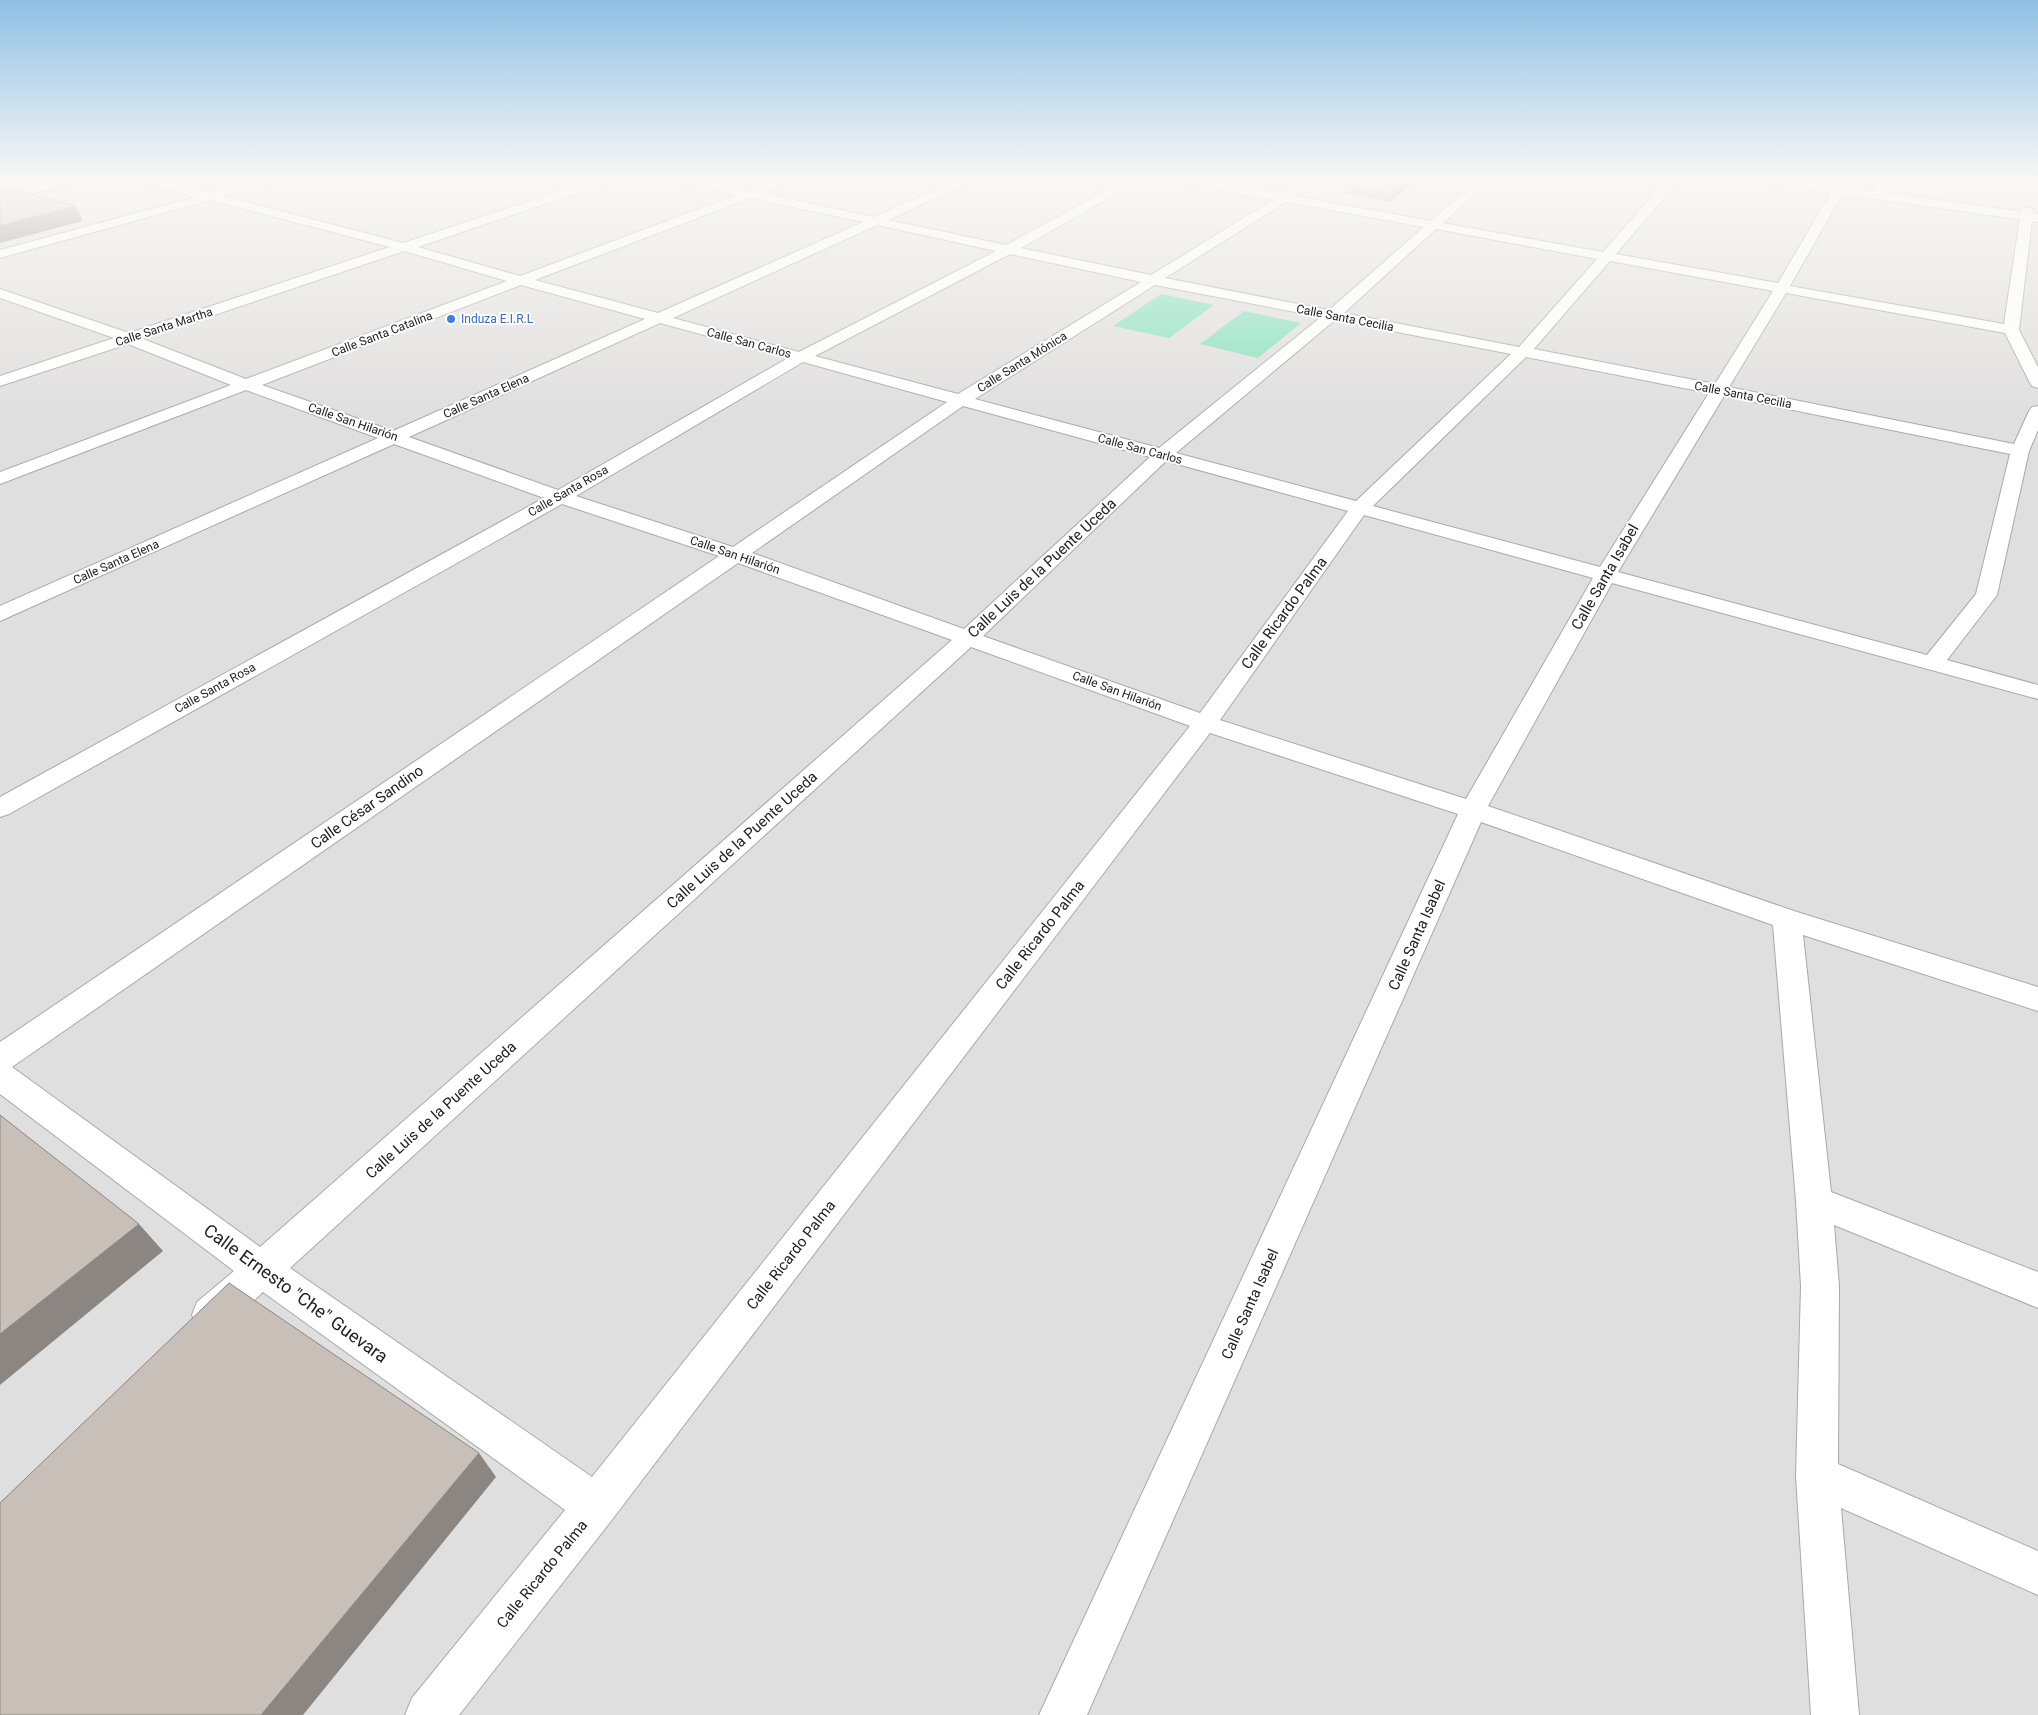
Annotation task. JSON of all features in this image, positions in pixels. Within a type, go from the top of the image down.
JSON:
[{"type":"street","name":"Calle Santa Martha","points":[[0,381],[371,258]]},
{"type":"street","name":"Calle San Carlos","points":[[442,258],[1605,576],[2038,692]]},
{"type":"street","name":"Calle Santa Catalina","points":[[0,478],[582,258]]},
{"type":"street","name":"Calle Santa Elena","points":[[0,614],[794,258]]},
{"type":"street","name":"Calle Santa Rosa","points":[[0,808],[560,497],[801,357],[992,258]]},
{"type":"street","name":"Calle Santa Cecilia","points":[[1046,258],[2020,451]]},
{"type":"street","name":"Calle Santa Mónica","points":[[734,554],[961,400],[1188,258]]},
{"type":"street","name":"Calle Luis de la Puente Uceda","points":[[189,1335],[969,637],[1162,455],[1331,316],[1395,258]]},
{"type":"street","name":"Calle Ricardo Palma","points":[[429,1715],[596,1506],[1205,723],[1359,509],[1523,352],[1607,258]]},
{"type":"street","points":[[1620,258],[2011,330]]},
{"type":"street","name":"Calle Santa Isabel","points":[[1064,1715],[1473,810],[1605,576],[1799,258]]},
{"type":"street","points":[[2024,258],[2011,330],[2038,383]]},
{"type":"street","name":"Calle San Hilarión","points":[[0,294],[128,338],[247,385],[560,497],[734,554],[1205,723],[1473,810],[1787,918],[2038,1000]]},
{"type":"street","points":[[1932,663],[1986,595],[2020,451],[2038,411]]},
{"type":"street","name":"Calle César Sandino","points":[[0,1059],[734,554]]},
{"type":"street","points":[[1787,918],[1814,1201],[1820,1286],[1817,1476],[1835,1715]]},
{"type":"street","name":"Calle Ernesto \"Che\" Guevara","points":[[0,1076],[262,1270],[596,1506]]},
{"type":"street","points":[[1814,1201],[2038,1290]]},
{"type":"street","points":[[1817,1476],[2038,1573]]},
{"type":"shaded area","points":[[0,258],[2038,258],[2038,1715],[0,1715]]},
{"type":"green space","points":[[1161,294],[1214,305],[1169,338],[1113,326]]},
{"type":"green space","points":[[1244,311],[1301,323],[1258,358],[1200,344]]},
{"type":"building","points":[[0,1115],[139,1224],[0,1334]]},
{"type":"building","points":[[229,1283],[479,1453],[261,1715],[0,1715],[0,1503]]},
{"type":"place","name":"Induza E.I.R.L","points":[[451,319]]}]
